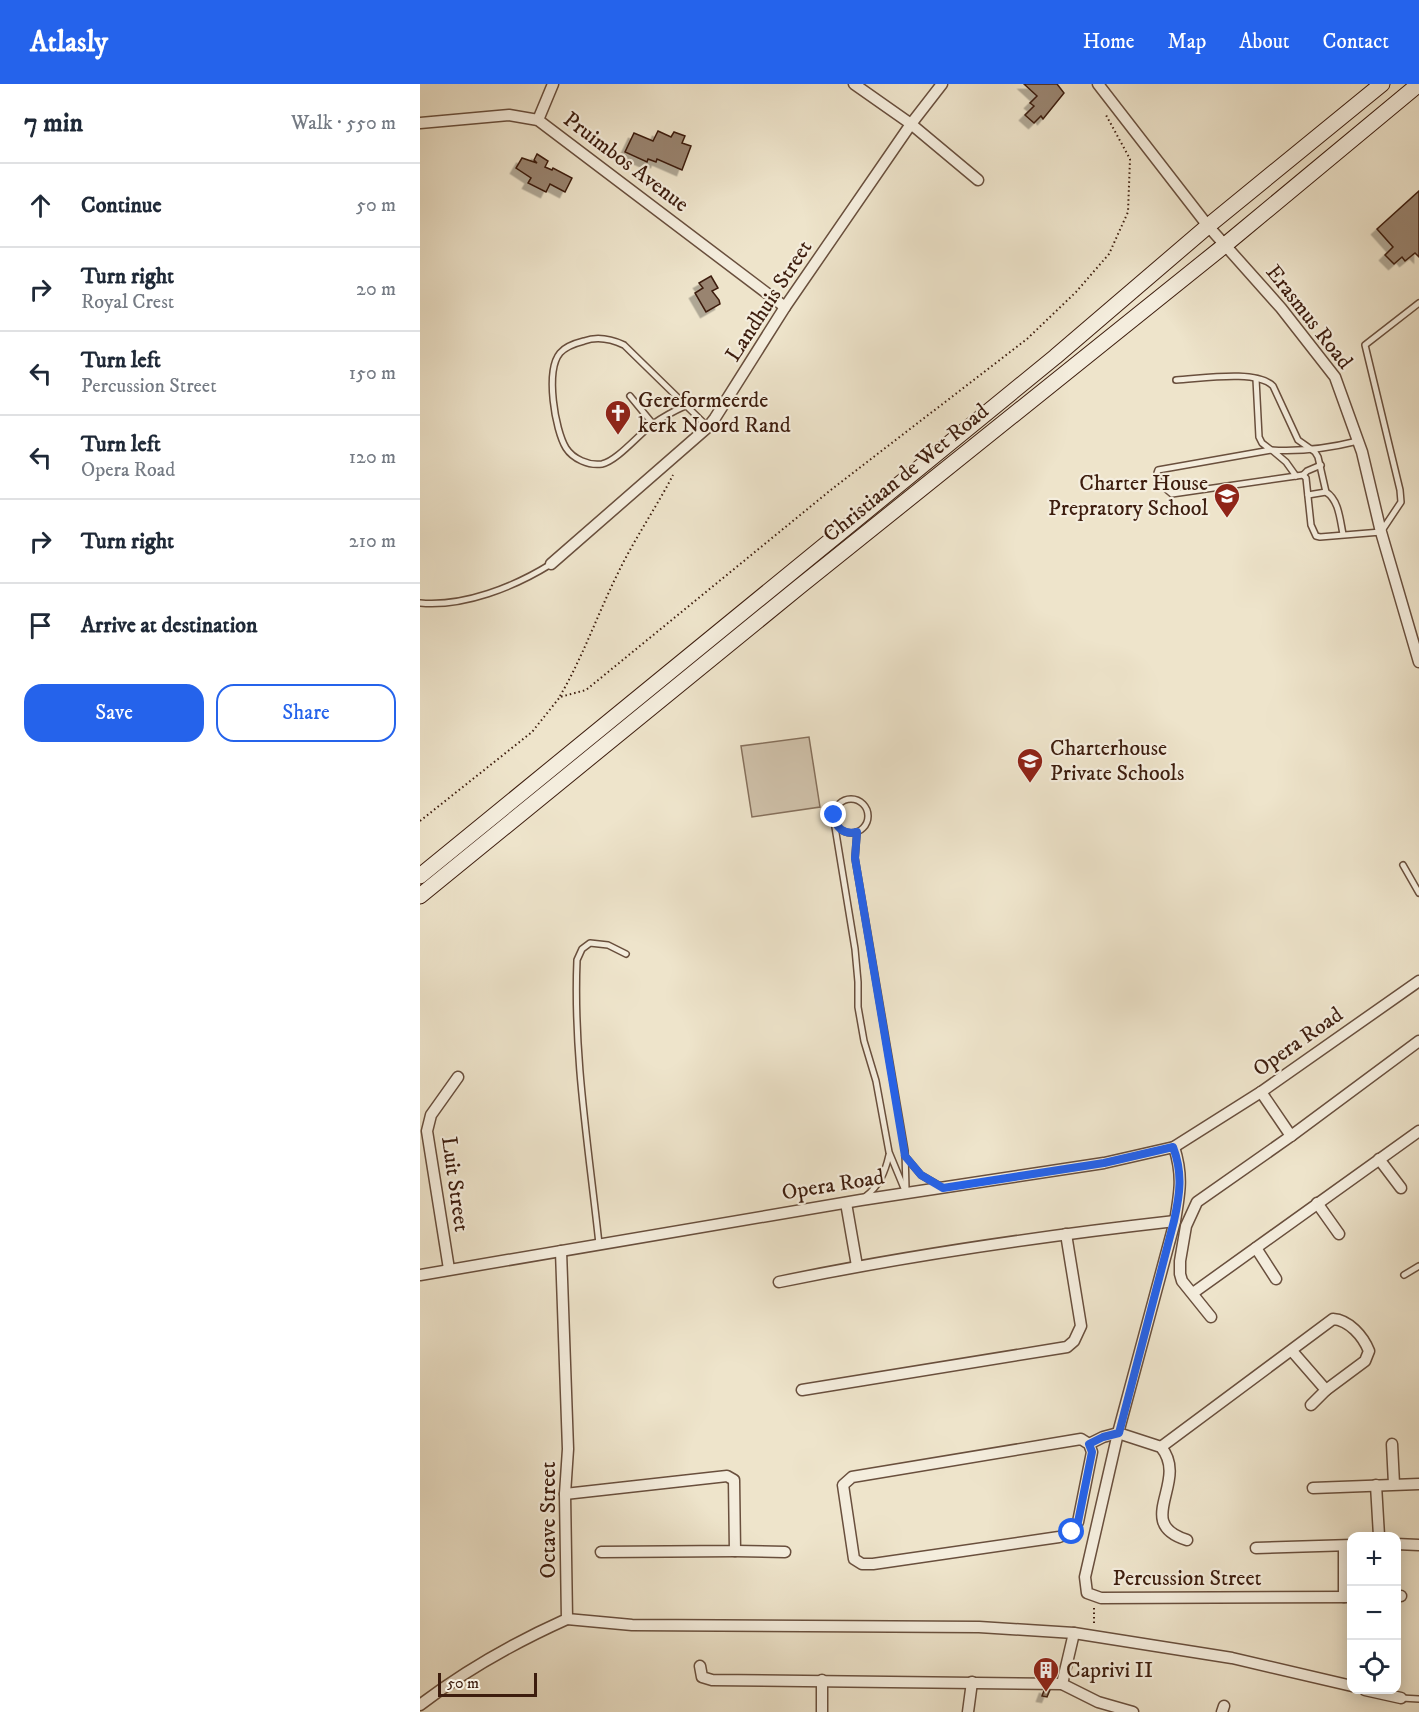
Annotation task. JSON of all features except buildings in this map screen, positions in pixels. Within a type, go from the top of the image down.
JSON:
[{"type":"main road","name":"Christiaan de Wet Road","points":[[420,876],[1055,357],[1208,226],[1382,84]]},
{"type":"main road","name":"Christiaan de Wet Road","points":[[420,896],[799,587],[1225,245],[1419,84]]},
{"type":"street","points":[[538,120],[553,84]]},
{"type":"street","points":[[854,84],[911,124],[978,180]]},
{"type":"street","name":"Landhuis Street","points":[[551,564],[708,427],[725,405],[785,307],[911,124],[942,84]]},
{"type":"street","name":"Erasmus Road","points":[[1098,84],[1208,226],[1281,308],[1335,376],[1358,441],[1419,662]]},
{"type":"street","name":"Pruimbos Avenue","points":[[420,123],[509,115],[538,120],[785,307]]},
{"type":"street","name":"Opera Road","points":[[420,1275],[861,1200],[1104,1163],[1173,1147],[1261,1092],[1417,987]]},
{"type":"street","points":[[1212,1317],[1182,1281],[1180,1262],[1186,1226],[1197,1202],[1419,1041]]},
{"type":"street","name":"Luit Street","points":[[449,1269],[427,1131],[431,1115],[458,1077]]},
{"type":"street","points":[[1261,1092],[1291,1136]]},
{"type":"street","points":[[1193,1293],[1419,1131]]},
{"type":"street","name":"Percussion Street","points":[[1173,1147],[1181,1175],[1180,1190],[1085,1576],[1087,1593],[1101,1598],[1347,1597]]},
{"type":"street","points":[[1379,1159],[1401,1188]]},
{"type":"street","points":[[846,1203],[857,1266]]},
{"type":"street","points":[[1317,1203],[1339,1234]]},
{"type":"street","points":[[779,1282],[857,1266],[1066,1234],[1174,1221]]},
{"type":"street","points":[[802,1390],[1067,1347],[1074,1341],[1081,1326],[1066,1234]]},
{"type":"street","points":[[1256,1248],[1276,1279]]},
{"type":"street","name":"Octave Street","points":[[561,1251],[568,1449],[567,1619]]},
{"type":"street","points":[[1161,1447],[1333,1319],[1340,1319],[1349,1324],[1369,1351],[1365,1361],[1326,1390],[1311,1405]]},
{"type":"street","points":[[1292,1351],[1326,1390]]},
{"type":"street","points":[[1089,1444],[1119,1433],[1161,1447],[1170,1461],[1171,1475],[1163,1504],[1162,1522],[1168,1532],[1187,1540]]},
{"type":"street","points":[[1081,1439],[1089,1444],[1092,1452],[1078,1522],[1072,1532],[1059,1538],[873,1564],[862,1564],[854,1559],[843,1485],[852,1477],[1081,1439]]},
{"type":"street","points":[[1392,1444],[1394,1484]]},
{"type":"street","points":[[566,1494],[727,1476],[735,1483],[735,1551]]},
{"type":"street","points":[[1313,1488],[1419,1484]]},
{"type":"street","points":[[1376,1485],[1378,1532]]},
{"type":"street","points":[[1401,1544],[1419,1545]]},
{"type":"street","points":[[1256,1548],[1347,1545]]},
{"type":"street","points":[[601,1552],[785,1552]]},
{"type":"street","points":[[1347,1556],[1345,1577],[1347,1590]]},
{"type":"street","points":[[420,1705],[514,1645],[567,1619],[632,1624],[967,1627],[1074,1633],[1232,1658],[1347,1685]]},
{"type":"street","points":[[1062,1684],[1074,1633]]},
{"type":"street","points":[[700,1666],[700,1674],[706,1679],[1062,1684],[1098,1702],[1133,1712]]},
{"type":"street","points":[[822,1680],[822,1712]]},
{"type":"street","points":[[968,1712],[972,1682]]},
{"type":"street","points":[[1385,1694],[1401,1698]]},
{"type":"lane","points":[[1256,379],[1259,437],[1262,443],[1280,455],[1300,476],[1308,495],[1311,525],[1316,536],[1381,531],[1401,502],[1400,490],[1365,345],[1419,303]]},
{"type":"lane","points":[[685,406],[653,424],[609,462],[591,464],[580,461],[566,448],[556,416],[552,375],[560,354],[572,345],[588,340],[613,340],[624,345],[708,427]]},
{"type":"lane","points":[[1176,380],[1249,375],[1265,380],[1273,386],[1299,440],[1318,457],[1326,492]]},
{"type":"lane","points":[[630,396],[653,424]]},
{"type":"lane","points":[[1321,465],[1300,476],[1172,494],[1157,478],[1158,470],[1271,450],[1334,447],[1358,441]]},
{"type":"lane","points":[[1308,495],[1326,492],[1331,495],[1337,508],[1343,534]]},
{"type":"lane","points":[[420,603],[467,600],[526,577],[551,564]]},
{"type":"lane","points":[[834,820],[837,826],[846,832],[857,832],[865,826],[868,815],[864,805],[860,802],[843,801],[836,809],[834,820],[855,949],[858,1007],[864,1041],[876,1081],[889,1152],[906,1193]]},
{"type":"lane","points":[[857,832],[855,858],[905,1156],[906,1193]]},
{"type":"lane","points":[[1403,865],[1419,893]]},
{"type":"lane","points":[[599,1244],[578,1044],[577,960],[582,949],[590,943],[608,945],[626,954]]},
{"type":"lane","points":[[861,1200],[873,1190],[880,1180],[886,1168],[889,1152]]},
{"type":"lane","points":[[905,1156],[921,1175],[943,1188]]},
{"type":"lane","points":[[1404,1275],[1419,1266]]},
{"type":"lane","points":[[1401,1698],[1419,1699]]},
{"type":"path","points":[[560,697],[586,690],[832,489],[1027,339],[1076,292],[1109,254],[1128,212],[1130,159],[1105,114]]},
{"type":"path","points":[[420,821],[532,732],[560,697],[575,670],[622,566],[675,471]]},
{"type":"path","points":[[1094,1597],[1094,1636]]},
{"type":"shaded area","points":[[809,737],[820,807],[752,817],[741,746]]},
{"type":"place","name":"Gereformeerde kerk Noord Rand","points":[[618,436]]},
{"type":"place","name":"Charter House Prepratory School","points":[[1227,519]]},
{"type":"place","name":"Charterhouse Private Schools","points":[[1030,784]]},
{"type":"place","name":"Caprivi II","points":[[1046,1693]]},
{"type":"route","points":[[834,815],[834,820],[841,830],[857,832],[855,858],[905,1156],[921,1175],[943,1188],[1104,1163],[1173,1147],[1179,1161],[1180,1190],[1174,1221],[1119,1433],[1089,1444],[1092,1452],[1078,1522],[1072,1532]]}]
